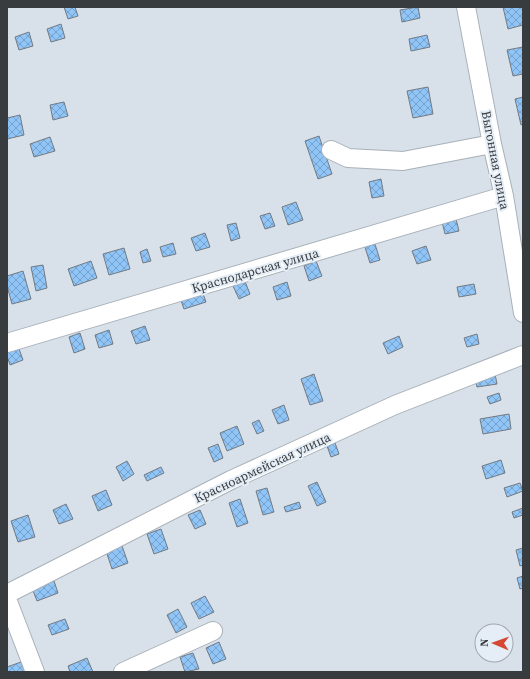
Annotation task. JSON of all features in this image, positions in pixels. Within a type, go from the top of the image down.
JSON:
[{"type":"street","name":"Выгонная улица","points":[[466,7],[492,144],[504,196],[523,313]]},
{"type":"street","points":[[331,150],[348,158],[403,161],[492,144]]},
{"type":"street","name":"Краснодарская улица","points":[[7,343],[504,196]]},
{"type":"street","name":"Красноармейская улица","points":[[7,594],[231,480],[395,405],[523,355]]},
{"type":"street","points":[[7,599],[35,672]]},
{"type":"street","points":[[123,672],[214,631]]},
{"type":"building","points":[[64,7],[75,7],[78,16],[68,19]]},
{"type":"building","points":[[418,7],[420,18],[402,22],[400,10]]},
{"type":"building","points":[[503,7],[523,7],[523,25],[508,29]]},
{"type":"building","points":[[61,24],[65,38],[51,42],[47,29]]},
{"type":"building","points":[[29,32],[33,46],[19,50],[15,37]]},
{"type":"building","points":[[427,35],[430,47],[411,51],[409,39]]},
{"type":"building","points":[[523,47],[523,74],[513,76],[507,50]]},
{"type":"building","points":[[428,87],[433,114],[413,118],[407,91]]},
{"type":"building","points":[[523,97],[523,124],[521,125],[515,99]]},
{"type":"building","points":[[64,102],[68,116],[53,120],[50,105]]},
{"type":"building","points":[[20,115],[24,135],[7,139],[7,118]]},
{"type":"building","points":[[319,136],[332,174],[318,179],[305,141]]},
{"type":"building","points":[[50,137],[55,151],[34,157],[30,144]]},
{"type":"building","points":[[381,179],[384,196],[372,198],[369,182]]},
{"type":"building","points":[[296,202],[303,220],[288,225],[282,207]]},
{"type":"building","points":[[270,213],[275,226],[265,229],[260,216]]},
{"type":"building","points":[[456,219],[459,231],[445,234],[442,222]]},
{"type":"building","points":[[236,223],[240,238],[231,241],[227,225]]},
{"type":"building","points":[[205,233],[210,247],[196,251],[191,238]]},
{"type":"building","points":[[374,241],[380,260],[370,263],[364,244]]},
{"type":"building","points":[[173,243],[176,254],[163,257],[160,247]]},
{"type":"building","points":[[426,246],[431,260],[417,264],[412,251]]},
{"type":"building","points":[[124,248],[130,269],[109,275],[103,254]]},
{"type":"building","points":[[147,249],[151,261],[143,263],[140,252]]},
{"type":"building","points":[[91,261],[97,278],[74,286],[68,269]]},
{"type":"building","points":[[316,261],[322,276],[309,281],[304,266]]},
{"type":"building","points":[[43,265],[47,288],[36,291],[31,267]]},
{"type":"building","points":[[23,271],[31,299],[12,304],[7,286],[7,276]]},
{"type":"building","points":[[244,279],[250,294],[239,299],[232,284]]},
{"type":"building","points":[[287,282],[291,296],[277,300],[273,287]]},
{"type":"building","points":[[474,284],[476,294],[459,297],[457,287]]},
{"type":"building","points":[[201,288],[206,302],[184,309],[179,295]]},
{"type":"building","points":[[145,326],[150,340],[136,344],[131,331]]},
{"type":"building","points":[[109,330],[113,344],[99,348],[95,335]]},
{"type":"building","points":[[80,333],[85,349],[74,353],[69,337]]},
{"type":"building","points":[[477,334],[479,344],[467,347],[464,338]]},
{"type":"building","points":[[399,336],[403,347],[388,354],[383,343]]},
{"type":"building","points":[[18,346],[23,360],[10,365],[7,350]]},
{"type":"building","points":[[314,374],[323,401],[310,405],[301,379]]},
{"type":"building","points":[[495,374],[497,384],[477,387],[475,378]]},
{"type":"building","points":[[499,393],[501,400],[490,404],[487,397]]},
{"type":"building","points":[[284,405],[289,420],[278,424],[272,410]]},
{"type":"building","points":[[509,414],[511,429],[483,434],[480,419]]},
{"type":"building","points":[[259,420],[264,431],[257,434],[252,423]]},
{"type":"building","points":[[237,426],[244,444],[227,451],[220,433]]},
{"type":"building","points":[[335,443],[339,454],[331,457],[327,446]]},
{"type":"building","points":[[218,444],[223,458],[214,462],[208,448]]},
{"type":"building","points":[[501,460],[505,473],[486,479],[482,466]]},
{"type":"building","points":[[127,461],[134,474],[123,481],[116,467]]},
{"type":"building","points":[[161,467],[164,473],[147,481],[144,475]]},
{"type":"building","points":[[317,482],[326,502],[317,506],[308,486]]},
{"type":"building","points":[[520,483],[523,491],[507,497],[504,488]]},
{"type":"building","points":[[267,488],[274,512],[263,515],[256,491]]},
{"type":"building","points":[[106,490],[112,505],[98,511],[92,496]]},
{"type":"building","points":[[240,499],[248,523],[237,527],[229,503]]},
{"type":"building","points":[[299,502],[301,508],[286,512],[284,507]]},
{"type":"building","points":[[66,504],[73,519],[59,524],[53,510]]},
{"type":"building","points":[[523,508],[523,515],[514,518],[512,512]]},
{"type":"building","points":[[200,510],[206,524],[195,529],[188,515]]},
{"type":"building","points":[[28,515],[35,537],[18,542],[11,521]]},
{"type":"building","points":[[161,529],[168,549],[154,554],[147,534]]},
{"type":"building","points":[[121,543],[128,563],[112,569],[105,548]]},
{"type":"building","points":[[523,548],[523,565],[520,566],[516,550]]},
{"type":"building","points":[[523,576],[523,588],[520,589],[517,578]]},
{"type":"building","points":[[54,581],[58,593],[37,601],[32,588]]},
{"type":"building","points":[[205,596],[214,612],[199,619],[191,603]]},
{"type":"building","points":[[178,609],[187,627],[176,633],[167,615]]},
{"type":"building","points":[[65,619],[69,629],[52,635],[48,625]]},
{"type":"building","points":[[219,642],[226,659],[213,664],[206,648]]},
{"type":"building","points":[[193,653],[199,669],[185,672],[180,657]]},
{"type":"building","points":[[87,658],[93,672],[70,672],[68,666]]},
{"type":"building","points":[[21,662],[25,672],[7,672],[7,667]]}]
